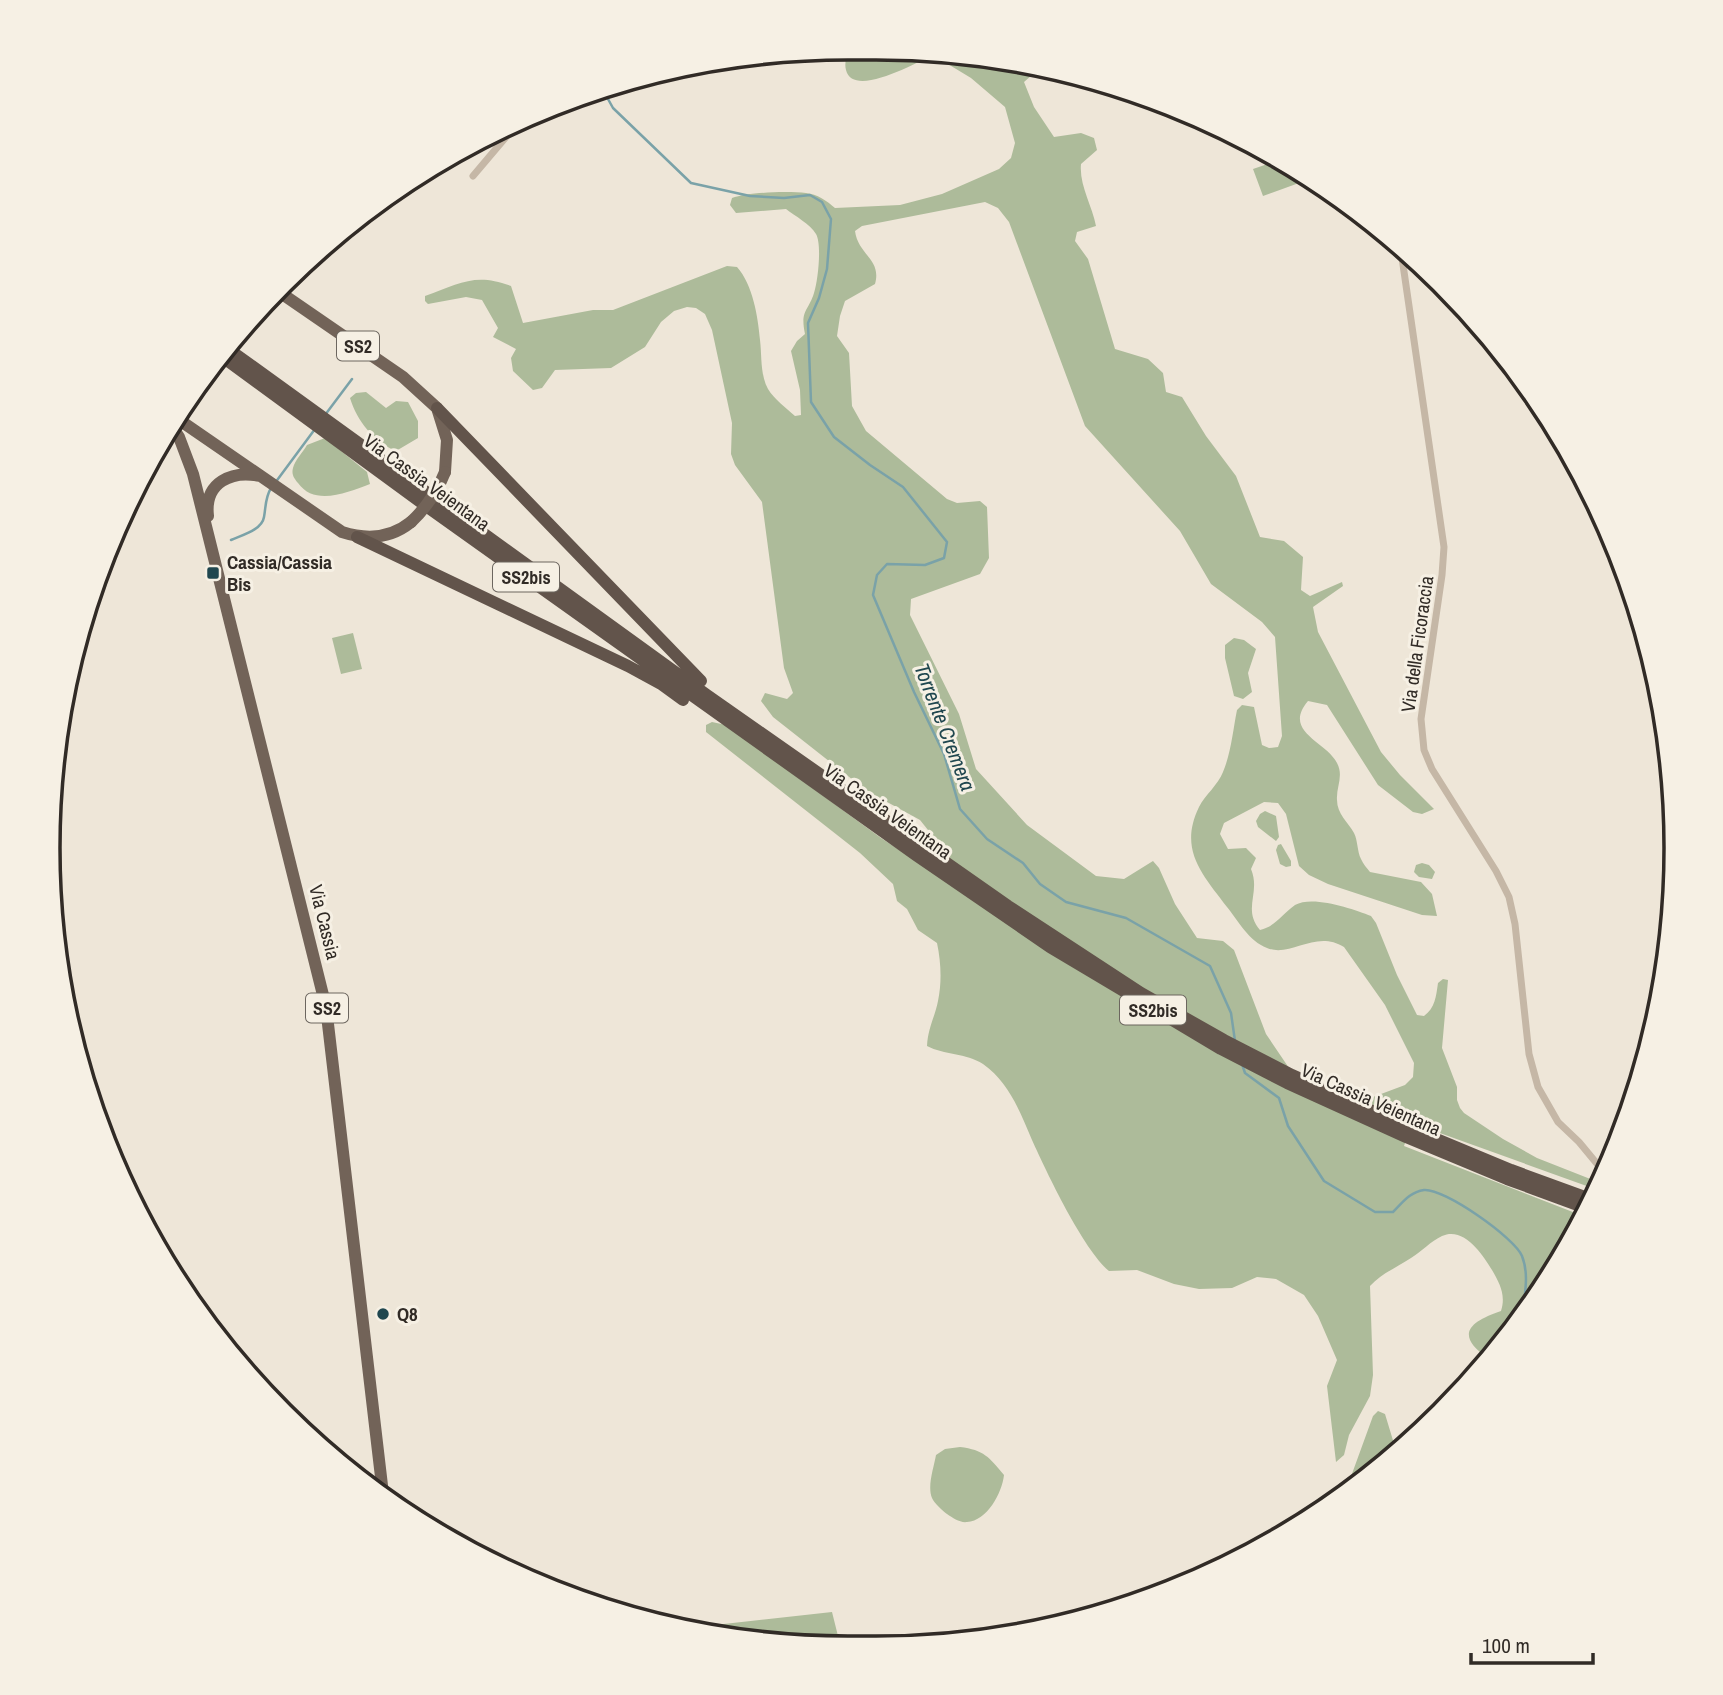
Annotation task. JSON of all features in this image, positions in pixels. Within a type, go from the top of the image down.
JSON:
[{"type":"highway","name":"Via Cassia Veientana","points":[[234,354],[315,418]]},
{"type":"highway","name":"Via Cassia Veientana","points":[[228,361],[331,429],[765,736],[1050,947],[1221,1049],[1287,1083],[1408,1132],[1582,1196]]},
{"type":"highway","points":[[437,408],[688,670],[738,710],[765,736]]},
{"type":"highway","name":"Via Cassia Veientana","points":[[331,429],[419,501],[724,719],[919,850]]},
{"type":"highway","points":[[357,537],[628,666],[661,684],[692,706],[724,719]]},
{"type":"highway","name":"Via Cassia Veientana","points":[[1408,1132],[1507,1179],[1577,1205]]},
{"type":"main road","name":"SS2","points":[[285,296],[380,361],[437,408]]},
{"type":"main road","points":[[184,423],[326,523],[357,537],[384,536],[411,522],[423,511],[438,489],[445,472],[447,440],[437,408]]},
{"type":"main road","name":"Via Cassia","points":[[176,435],[186,453],[208,534],[327,1007],[382,1483]]},
{"type":"main road","name":"Via Cassia","points":[[208,534],[209,499],[221,482],[239,474],[271,482]]},
{"type":"street","points":[[473,176],[505,138]]},
{"type":"street","name":"Via della Ficoraccia","points":[[1403,262],[1444,547],[1443,576],[1421,719],[1422,740],[1432,769],[1496,871],[1508,897],[1515,924],[1529,1054],[1538,1087],[1558,1122],[1580,1142],[1597,1164]]},
{"type":"green space","points":[[920,61],[886,76],[860,81],[851,78],[845,62]]},
{"type":"green space","points":[[946,63],[1031,76],[1024,82],[1034,107],[1054,137],[1081,133],[1094,138],[1097,150],[1081,164],[1081,172],[1096,226],[1077,232],[1075,241],[1088,259],[1115,349],[1148,359],[1163,373],[1166,392],[1182,397],[1206,436],[1236,476],[1260,537],[1284,541],[1303,557],[1301,590],[1310,596],[1342,582],[1343,586],[1313,607],[1318,632],[1381,752],[1434,809],[1422,814],[1413,812],[1378,785],[1327,705],[1308,701],[1301,712],[1300,721],[1309,735],[1332,755],[1337,763],[1340,777],[1337,805],[1354,833],[1363,863],[1370,872],[1421,882],[1432,894],[1437,916],[1422,915],[1328,884],[1309,875],[1299,866],[1286,814],[1278,803],[1264,802],[1224,823],[1220,834],[1228,849],[1246,848],[1256,858],[1251,869],[1254,878],[1252,915],[1255,922],[1260,930],[1266,928],[1295,905],[1303,902],[1333,904],[1371,916],[1417,1015],[1424,1016],[1428,1013],[1434,1002],[1438,983],[1443,979],[1448,980],[1442,1048],[1457,1087],[1457,1100],[1464,1113],[1537,1158],[1590,1179],[1587,1186],[1412,1123],[1404,1146],[1574,1212],[1531,1285],[1480,1352],[1472,1343],[1470,1330],[1481,1320],[1501,1311],[1502,1295],[1488,1264],[1465,1238],[1450,1234],[1442,1236],[1370,1286],[1373,1375],[1370,1396],[1349,1435],[1344,1455],[1336,1462],[1327,1386],[1337,1360],[1318,1316],[1304,1295],[1276,1279],[1257,1277],[1232,1288],[1199,1289],[1174,1284],[1137,1270],[1109,1271],[1088,1246],[1066,1210],[1018,1108],[1000,1080],[976,1060],[927,1046],[940,987],[937,943],[918,930],[907,909],[897,901],[893,884],[860,853],[706,732],[706,725],[712,722],[726,725],[913,859],[921,858],[936,840],[920,820],[867,791],[773,717],[761,701],[765,693],[787,699],[793,693],[784,668],[762,502],[735,465],[731,454],[732,423],[712,330],[705,314],[696,308],[687,307],[674,311],[661,322],[645,347],[611,368],[555,370],[542,388],[533,390],[513,371],[511,358],[516,349],[493,337],[498,328],[482,300],[466,297],[428,304],[425,301],[425,296],[467,281],[498,282],[511,286],[523,323],[593,310],[613,310],[727,266],[737,267],[754,302],[765,383],[784,407],[795,416],[801,415],[800,390],[791,351],[805,334],[804,315],[817,280],[818,239],[810,227],[786,209],[736,213],[730,205],[732,198],[758,193],[798,192],[818,196],[835,208],[900,205],[942,194],[999,169],[1011,158],[1015,143],[1005,107],[971,78]],"holes":[[[985,202],[998,208],[1009,222],[1085,426],[1180,531],[1211,584],[1262,622],[1275,637],[1282,736],[1278,747],[1269,748],[1262,745],[1254,707],[1242,705],[1237,710],[1223,772],[1199,807],[1193,822],[1191,836],[1196,861],[1240,925],[1261,945],[1285,950],[1323,941],[1344,947],[1385,1005],[1414,1063],[1413,1077],[1405,1085],[1373,1097],[1351,1098],[1289,1068],[1266,1034],[1234,950],[1223,941],[1197,938],[1175,904],[1159,868],[1153,861],[1124,879],[1096,876],[1027,825],[976,769],[959,714],[910,615],[911,599],[980,574],[989,558],[987,507],[980,501],[957,503],[947,499],[866,431],[852,406],[849,353],[837,336],[845,301],[875,284],[873,263],[860,246],[855,231],[862,226]]]},
{"type":"green space","points":[[1268,164],[1299,183],[1263,196],[1253,169]]},
{"type":"green space","points":[[366,392],[386,408],[396,401],[408,402],[418,421],[418,438],[396,451],[374,436],[362,423],[350,398],[356,393]]},
{"type":"green space","points":[[325,438],[367,472],[370,484],[352,491],[322,496],[305,490],[298,483],[294,477],[294,465],[307,445]]},
{"type":"green space","points":[[353,633],[362,669],[341,674],[332,638]]},
{"type":"green space","points":[[1234,638],[1244,640],[1256,649],[1248,673],[1252,692],[1243,699],[1234,696],[1225,658],[1225,645]]},
{"type":"green space","points":[[1265,811],[1276,816],[1279,837],[1276,841],[1258,827],[1256,821]]},
{"type":"green space","points":[[1281,844],[1291,866],[1280,864],[1276,850]]},
{"type":"green space","points":[[1416,865],[1429,865],[1435,872],[1432,879],[1419,877],[1414,872]]},
{"type":"green space","points":[[1378,1411],[1385,1414],[1393,1441],[1351,1476],[1373,1416]]},
{"type":"green space","points":[[960,1447],[985,1455],[1004,1475],[992,1505],[981,1517],[967,1522],[945,1513],[931,1493],[936,1455],[945,1449]]},
{"type":"green space","points":[[832,1612],[838,1636],[796,1634],[720,1624]]},
{"type":"waterway","name":"Torrente Cremera","points":[[607,97],[613,108],[691,183],[750,196],[784,198],[810,195],[822,202],[831,219],[827,269],[808,323],[811,402],[834,437],[903,487],[947,542],[944,558],[925,565],[887,564],[877,575],[873,595],[914,692],[944,754],[960,809],[987,839],[1023,863],[1040,884],[1066,902],[1126,918],[1210,966],[1231,1013],[1235,1041]]},
{"type":"waterway","points":[[325,415],[352,379]]},
{"type":"waterway","points":[[275,483],[315,429]]},
{"type":"waterway","points":[[231,540],[260,525],[271,488]]},
{"type":"waterway","name":"Torrente Cremera","points":[[1242,1064],[1245,1073],[1279,1098],[1288,1126],[1324,1181],[1375,1212],[1393,1212],[1407,1198],[1424,1190],[1462,1205],[1517,1248],[1524,1263],[1525,1294]]},
{"type":"place","name":"Cassia/Cassia Bis","points":[[213,573]]},
{"type":"place","name":"Q8","points":[[383,1314]]}]
